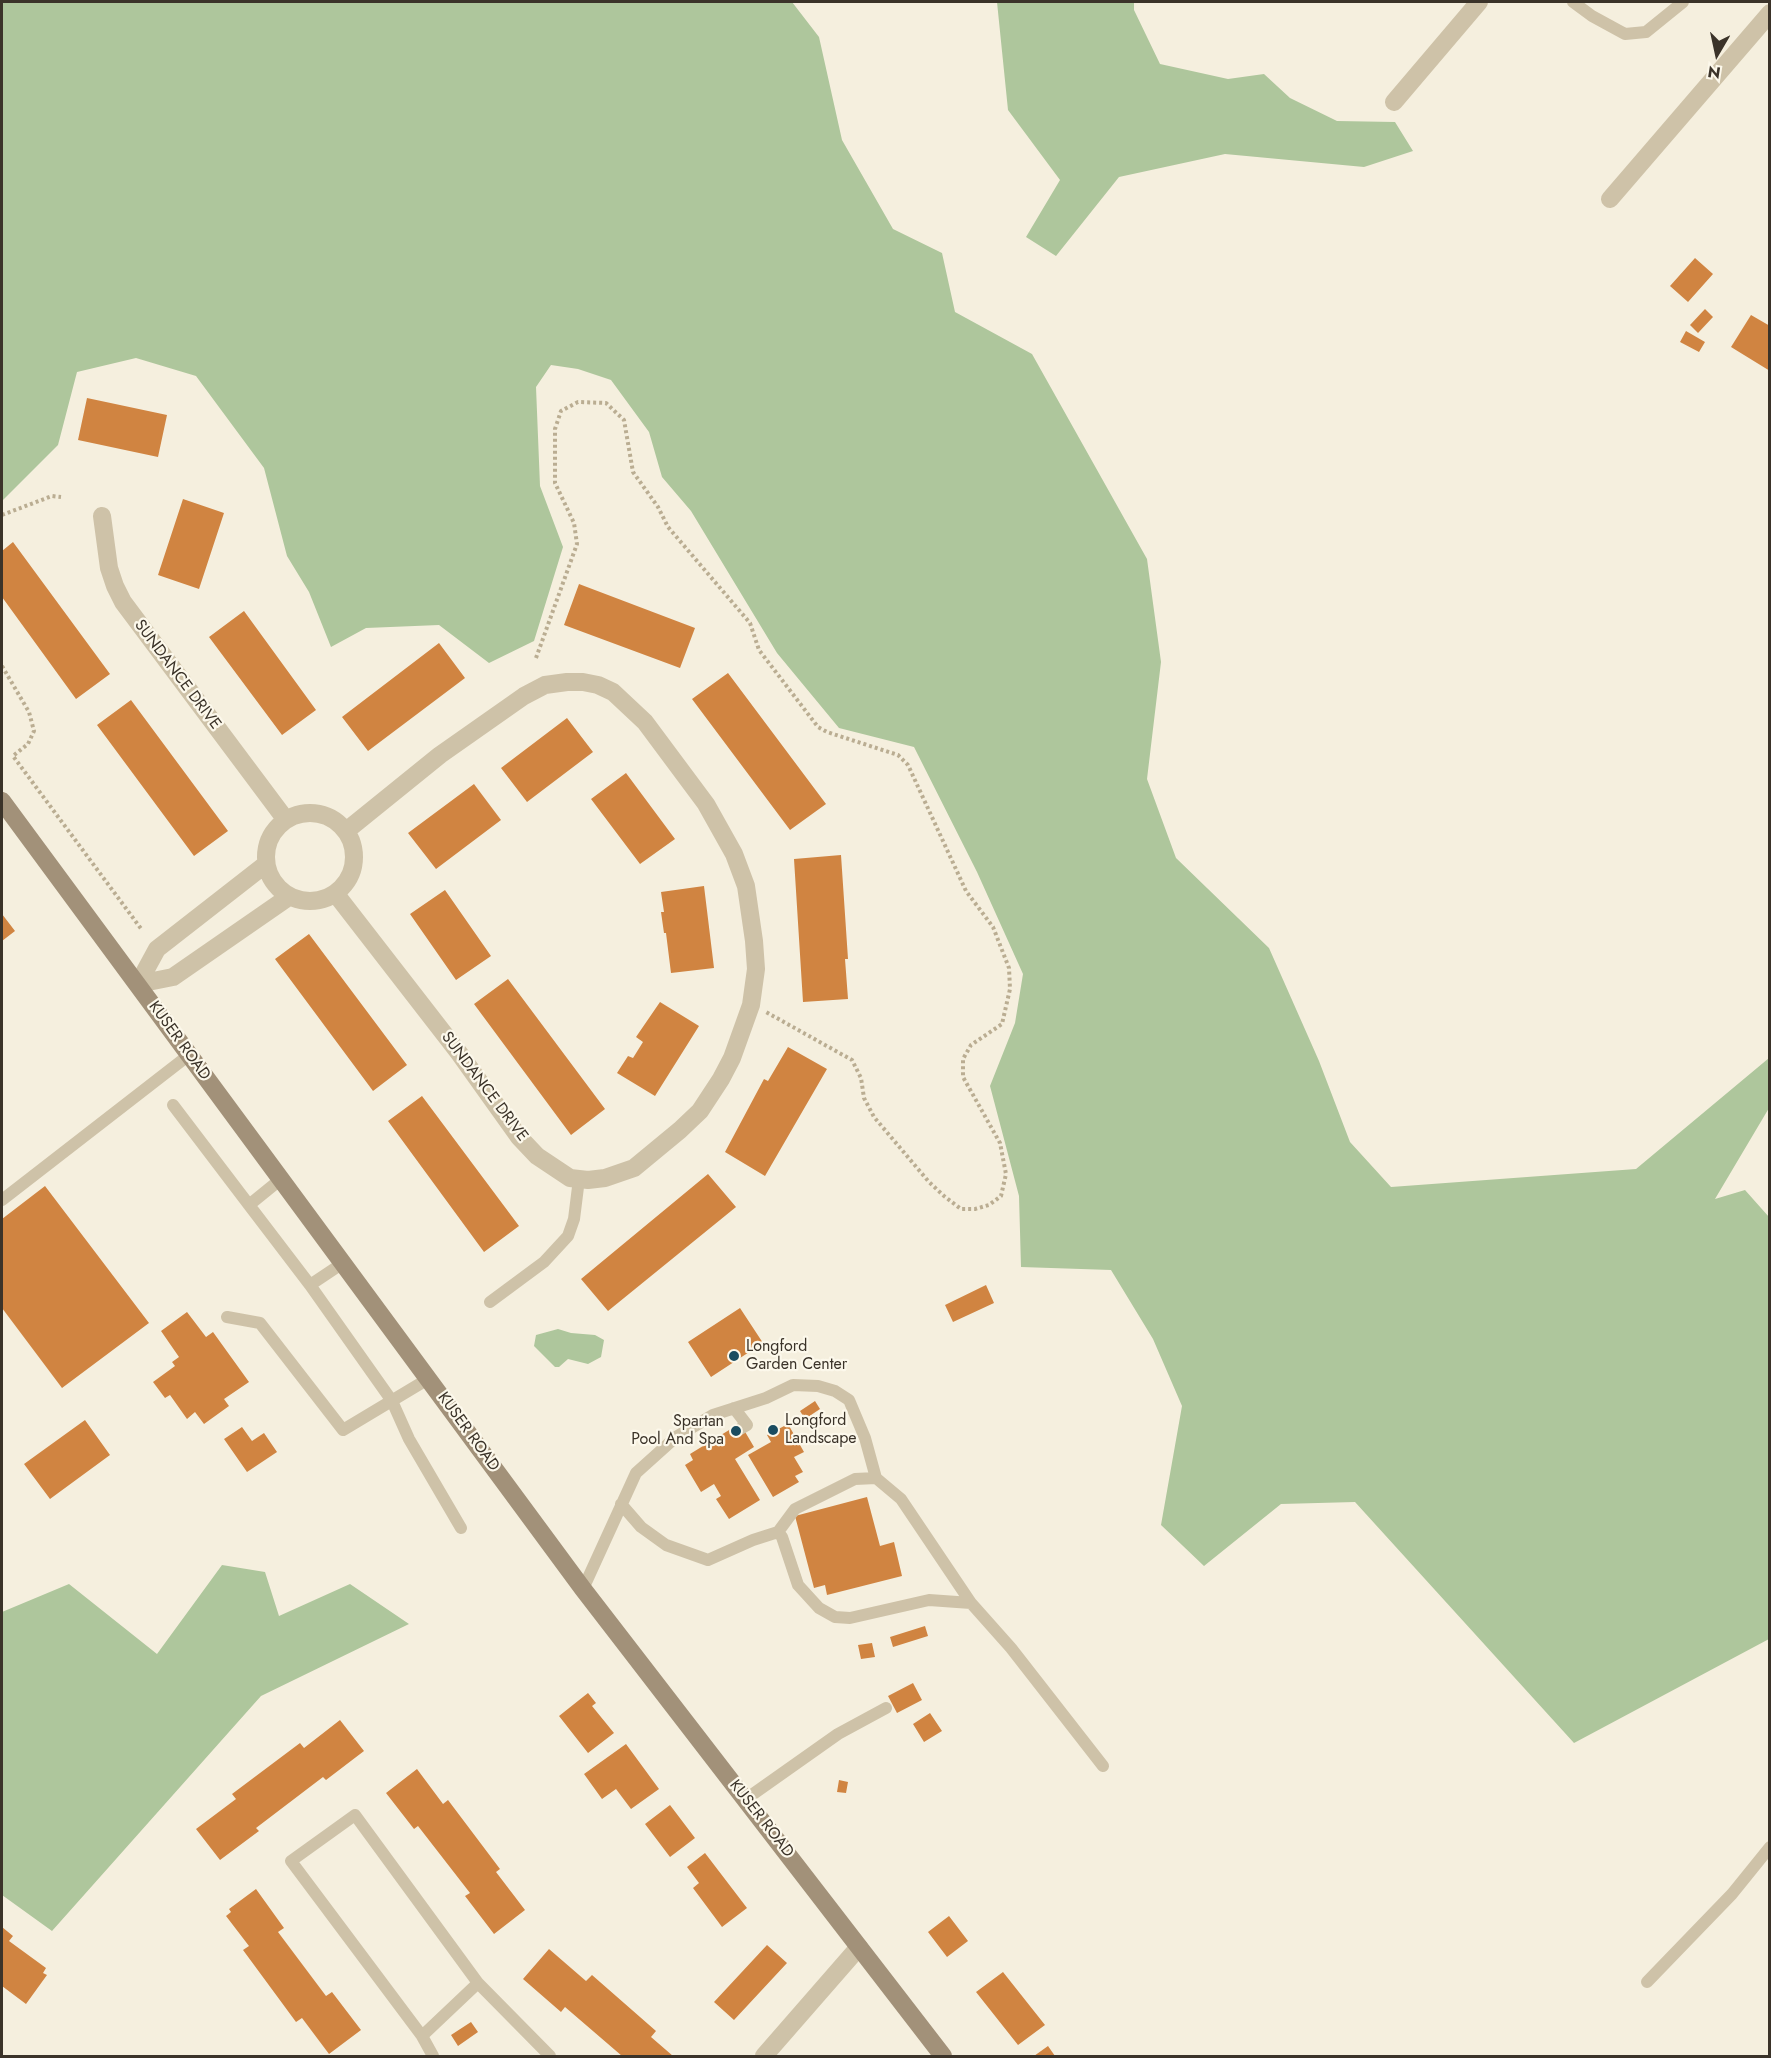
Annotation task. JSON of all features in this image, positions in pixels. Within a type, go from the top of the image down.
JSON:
[{"type":"street","points":[[1394,102],[1479,2]]},
{"type":"street","points":[[1610,199],[1770,13]]},
{"type":"street","name":"SUNDANCE DRIVE","points":[[102,516],[109,568],[123,602],[286,820]]},
{"type":"street","name":"SUNDANCE DRIVE","points":[[335,893],[459,1053],[519,1137],[537,1156],[570,1178],[605,1178],[634,1168],[700,1111],[721,1079],[751,1005],[756,969],[751,910],[741,871],[706,804],[645,722],[613,692],[598,685],[567,682],[545,685],[497,713],[440,755],[346,831]]},
{"type":"street","name":"KUSER ROAD","points":[[2,801],[583,1588],[943,2056]]},
{"type":"street","points":[[304,813],[323,814],[332,818],[346,831],[351,841],[354,864],[350,876],[335,893],[325,899],[313,901],[290,896],[275,883],[266,864],[266,851],[276,828],[286,820],[304,813]]},
{"type":"street","points":[[138,984],[157,949],[266,864]]},
{"type":"street","points":[[138,984],[172,977],[290,896]]},
{"type":"street","points":[[764,2056],[859,1947]]},
{"type":"lane","points":[[1573,2],[1592,16],[1626,34],[1646,32],[1683,2]]},
{"type":"lane","points":[[2,1200],[189,1055]]},
{"type":"lane","points":[[173,1105],[310,1285],[392,1401],[409,1439],[460,1528]]},
{"type":"lane","points":[[249,1205],[281,1179]]},
{"type":"lane","points":[[490,1302],[544,1262],[568,1236],[574,1219],[579,1179]]},
{"type":"lane","points":[[310,1285],[343,1263]]},
{"type":"lane","points":[[227,1317],[260,1323],[343,1430],[428,1379]]},
{"type":"lane","points":[[583,1588],[636,1473],[676,1437],[713,1415],[766,1398],[793,1385],[819,1386],[836,1391],[849,1401],[865,1438],[876,1478],[901,1499],[971,1604],[1011,1648],[1103,1766]]},
{"type":"lane","points":[[734,1408],[747,1425],[740,1429]]},
{"type":"lane","points":[[621,1504],[641,1527],[666,1545],[708,1560],[753,1540],[778,1532],[795,1509],[855,1479],[876,1478]]},
{"type":"lane","points":[[778,1532],[782,1537],[798,1585],[819,1608],[835,1617],[850,1618],[929,1600],[971,1604]]},
{"type":"lane","points":[[746,1799],[838,1734],[886,1708]]},
{"type":"lane","points":[[433,2056],[422,2036],[291,1861],[355,1815],[478,1983],[550,2056]]},
{"type":"lane","points":[[1647,1982],[1732,1894],[1770,1847]]},
{"type":"lane","points":[[422,2036],[478,1983]]},
{"type":"path","points":[[536,658],[577,544],[574,523],[555,483],[555,429],[561,411],[578,402],[606,403],[624,420],[633,472],[658,507],[668,527],[750,623],[759,650],[818,726],[827,732],[898,755],[908,765],[966,891],[993,927],[1008,968],[1010,988],[1002,1023],[971,1045],[963,1059],[963,1077],[1000,1143],[1006,1174],[1001,1197],[989,1205],[975,1209],[960,1209],[929,1182],[874,1117],[864,1098],[861,1077],[852,1060],[765,1011]]},
{"type":"path","points":[[2,514],[52,496],[61,497]]},
{"type":"path","points":[[2,666],[29,712],[34,731],[28,744],[13,756],[142,930]]},
{"type":"green space","points":[[2,2],[792,2],[819,37],[842,140],[893,229],[942,253],[955,312],[1032,354],[1147,559],[1161,662],[1147,779],[1176,858],[1269,948],[1319,1061],[1350,1142],[1391,1187],[1636,1169],[1769,1058],[1769,1108],[1715,1199],[1745,1190],[1769,1217],[1769,1639],[1574,1743],[1355,1502],[1281,1504],[1204,1566],[1161,1525],[1182,1406],[1153,1339],[1111,1270],[1021,1267],[1019,1196],[990,1086],[1015,1023],[1023,974],[977,872],[914,747],[839,728],[777,653],[691,511],[662,477],[649,432],[611,380],[578,369],[551,365],[536,387],[540,486],[563,547],[534,641],[489,663],[439,625],[366,628],[331,647],[309,592],[287,556],[264,468],[196,376],[136,358],[77,372],[58,445],[2,501]]},
{"type":"green space","points":[[997,2],[1134,2],[1134,10],[1160,64],[1228,79],[1264,74],[1290,98],[1337,121],[1395,122],[1413,151],[1364,167],[1225,154],[1119,177],[1056,256],[1026,237],[1060,180],[1008,110]]},
{"type":"green space","points":[[558,1329],[571,1333],[595,1335],[604,1340],[601,1357],[588,1364],[568,1359],[559,1367],[555,1367],[534,1346],[536,1335]]},
{"type":"green space","points":[[222,1565],[265,1572],[279,1616],[350,1584],[409,1624],[261,1696],[52,1931],[2,1895],[2,1612],[69,1584],[157,1654]]},
{"type":"building","points":[[1695,258],[1713,274],[1688,302],[1670,286]]},
{"type":"building","points":[[1705,309],[1713,317],[1698,333],[1690,325]]},
{"type":"building","points":[[1751,315],[1770,326],[1770,371],[1731,347]]},
{"type":"building","points":[[1686,331],[1705,342],[1699,352],[1680,342]]},
{"type":"building","points":[[87,398],[167,415],[158,457],[78,440]]},
{"type":"building","points":[[183,499],[224,513],[199,589],[158,575]]},
{"type":"building","points":[[13,542],[110,674],[76,699],[2,597],[2,551]]},
{"type":"building","points":[[579,584],[695,628],[680,668],[564,625]]},
{"type":"building","points":[[244,611],[316,710],[282,735],[209,637]]},
{"type":"building","points":[[439,643],[465,678],[368,751],[342,717]]},
{"type":"building","points":[[728,673],[826,804],[790,830],[692,699]]},
{"type":"building","points":[[131,700],[228,831],[194,856],[97,725]]},
{"type":"building","points":[[567,718],[593,752],[527,802],[501,768]]},
{"type":"building","points":[[626,773],[675,839],[640,864],[591,799]]},
{"type":"building","points":[[474,784],[501,820],[436,869],[408,833]]},
{"type":"building","points":[[841,855],[848,959],[845,959],[848,999],[803,1002],[794,859]]},
{"type":"building","points":[[704,886],[714,968],[671,973],[661,912],[664,912],[661,892]]},
{"type":"building","points":[[445,890],[491,956],[456,980],[410,914]]},
{"type":"building","points":[[2,914],[15,931],[2,941]]},
{"type":"building","points":[[309,934],[407,1065],[373,1091],[275,959]]},
{"type":"building","points":[[508,979],[605,1109],[571,1135],[474,1004]]},
{"type":"building","points":[[660,1002],[699,1026],[655,1096],[617,1073],[628,1056],[633,1058],[643,1042],[636,1037]]},
{"type":"building","points":[[788,1047],[827,1069],[765,1176],[725,1152],[764,1079],[768,1081]]},
{"type":"building","points":[[422,1096],[519,1226],[484,1252],[388,1121]]},
{"type":"building","points":[[708,1174],[736,1207],[608,1311],[581,1279]]},
{"type":"building","points":[[45,1186],[149,1323],[62,1388],[2,1308],[2,1219]]},
{"type":"building","points":[[986,1285],[994,1303],[953,1322],[945,1305]]},
{"type":"building","points":[[740,1308],[763,1343],[711,1377],[688,1342]]},
{"type":"building","points":[[187,1312],[206,1337],[213,1332],[249,1382],[224,1399],[229,1406],[204,1424],[195,1412],[187,1419],[170,1395],[165,1398],[153,1382],[175,1366],[172,1362],[179,1357],[161,1331]]},
{"type":"building","points":[[815,1401],[820,1409],[805,1419],[800,1411]]},
{"type":"building","points":[[85,1420],[110,1455],[50,1499],[24,1464]]},
{"type":"building","points":[[788,1424],[804,1452],[794,1457],[803,1472],[795,1476],[799,1482],[773,1497],[748,1455],[771,1442],[767,1435]]},
{"type":"building","points":[[242,1427],[252,1441],[264,1433],[277,1452],[247,1472],[224,1439]]},
{"type":"building","points":[[734,1427],[739,1434],[744,1430],[754,1447],[735,1459],[760,1500],[729,1519],[716,1499],[721,1496],[714,1484],[701,1492],[685,1465],[693,1460],[690,1454]]},
{"type":"building","points":[[867,1497],[880,1546],[894,1542],[902,1576],[827,1595],[825,1585],[814,1588],[795,1516]]},
{"type":"building","points":[[925,1626],[928,1636],[893,1647],[890,1637]]},
{"type":"building","points":[[872,1643],[875,1657],[861,1659],[858,1645]]},
{"type":"building","points":[[913,1683],[922,1700],[897,1713],[888,1696]]},
{"type":"building","points":[[588,1693],[596,1703],[592,1706],[614,1733],[588,1753],[559,1716]]},
{"type":"building","points":[[930,1713],[942,1731],[924,1742],[913,1724]]},
{"type":"building","points":[[340,1720],[364,1751],[326,1780],[323,1777],[256,1828],[259,1831],[220,1860],[196,1829],[236,1799],[232,1794],[300,1743],[304,1748]]},
{"type":"building","points":[[626,1744],[659,1789],[631,1809],[616,1789],[602,1799],[584,1774]]},
{"type":"building","points":[[417,1769],[443,1804],[448,1800],[500,1869],[496,1872],[525,1910],[494,1934],[465,1896],[470,1893],[418,1826],[414,1829],[386,1793]]},
{"type":"building","points":[[839,1780],[848,1782],[846,1793],[837,1792]]},
{"type":"building","points":[[670,1805],[695,1838],[670,1857],[645,1824]]},
{"type":"building","points":[[705,1853],[747,1908],[722,1927],[693,1888],[699,1883],[687,1867]]},
{"type":"building","points":[[256,1889],[284,1928],[278,1932],[326,1996],[332,1992],[361,2030],[329,2054],[302,2018],[296,2022],[243,1950],[249,1946],[226,1916],[231,1912],[229,1909]]},
{"type":"building","points":[[949,1916],[968,1941],[947,1957],[928,1932]]},
{"type":"building","points":[[2,1927],[13,1936],[9,1941],[46,1968],[43,1973],[47,1975],[26,2004],[2,1986]]},
{"type":"building","points":[[767,1945],[787,1963],[734,2020],[714,2002]]},
{"type":"building","points":[[549,1949],[586,1981],[592,1975],[656,2031],[651,2037],[673,2056],[622,2056],[565,2007],[561,2012],[523,1979]]},
{"type":"building","points":[[1003,1972],[1045,2025],[1018,2045],[976,1992]]},
{"type":"building","points":[[471,2022],[478,2032],[458,2046],[451,2035]]},
{"type":"building","points":[[1048,2046],[1055,2056],[1034,2056]]},
{"type":"place","name":"Longford Garden Center","points":[[734,1356]]},
{"type":"place","name":"Longford Landscape","points":[[773,1430]]},
{"type":"place","name":"Spartan Pool And Spa","points":[[736,1431]]}]
